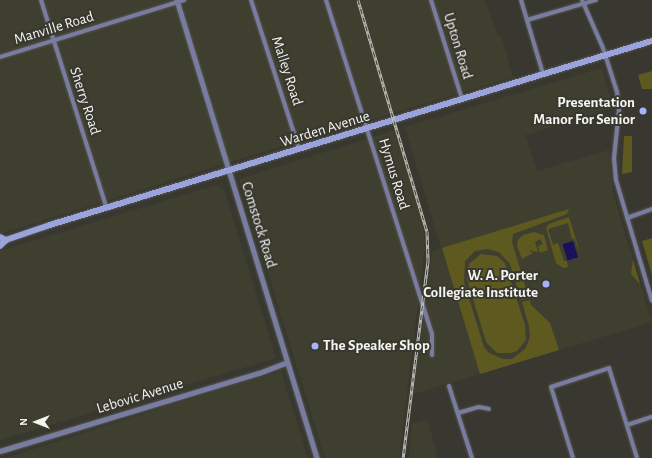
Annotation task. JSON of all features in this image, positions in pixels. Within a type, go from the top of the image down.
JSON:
[{"type":"main road","name":"Warden Avenue","points":[[0,246],[3,238],[231,172],[299,149],[652,41]]},
{"type":"street","name":"Sherry Road","points":[[41,0],[107,209]]},
{"type":"street","name":"Manville Road","points":[[0,57],[184,0]]},
{"type":"street","name":"Malley Road","points":[[251,0],[299,149]]},
{"type":"street","name":"Hymus Road","points":[[326,0],[368,128],[432,335],[432,355]]},
{"type":"street","name":"Upton Road","points":[[431,0],[462,99]]},
{"type":"street","points":[[521,0],[544,74]]},
{"type":"street","points":[[527,20],[583,2],[596,0]]},
{"type":"street","name":"Comstock Road","points":[[177,1],[231,172],[317,458]]},
{"type":"street","points":[[583,2],[606,56],[619,109],[614,158],[616,180],[652,301]]},
{"type":"street","points":[[627,218],[652,209]]},
{"type":"street","name":"Lebovic Avenue","points":[[0,451],[259,373],[287,362]]},
{"type":"street","points":[[572,458],[551,387],[609,368],[637,458]]},
{"type":"street","points":[[449,386],[472,458]]},
{"type":"street","points":[[458,413],[478,407],[489,409]]},
{"type":"street","points":[[627,425],[652,417]]},
{"type":"shaded area","points":[[0,0],[485,0],[498,36],[501,36],[513,77],[233,161],[0,234]]},
{"type":"shaded area","points":[[602,68],[613,108],[525,135],[537,171],[609,150],[613,194],[652,322],[413,394],[432,252],[441,248],[405,127]]},
{"type":"shaded area","points":[[652,71],[652,89],[642,89],[638,75]]},
{"type":"shaded area","points":[[395,130],[422,217],[425,245],[399,458],[325,458],[239,179]]},
{"type":"shaded area","points":[[624,136],[632,136],[632,172],[622,174]]},
{"type":"shaded area","points":[[216,185],[224,189],[276,358],[0,440],[0,251]]},
{"type":"shaded area","points":[[569,209],[567,214],[513,234],[512,242],[529,298],[521,300],[510,264],[499,252],[487,249],[475,251],[465,261],[464,282],[484,347],[489,353],[503,359],[512,359],[526,348],[530,336],[529,326],[522,302],[530,300],[531,305],[550,323],[559,350],[480,374],[442,248]]},
{"type":"shaded area","points":[[569,217],[581,256],[574,238],[572,239],[568,223],[548,229],[553,245],[558,243],[564,261],[567,261],[568,267],[563,268],[556,263],[546,228],[549,224]]},
{"type":"shaded area","points":[[534,232],[544,235],[548,250],[540,253],[538,246],[543,244],[540,239],[535,242],[538,252],[528,250],[533,253],[522,259],[517,246],[518,240],[523,235]]},
{"type":"shaded area","points":[[652,238],[652,275],[642,241]]},
{"type":"shaded area","points":[[573,241],[578,257],[567,260],[562,244]]},
{"type":"shaded area","points":[[481,254],[497,256],[505,263],[525,325],[526,340],[517,351],[510,353],[497,353],[486,342],[467,279],[469,264]]},
{"type":"shaded area","points":[[633,260],[640,284],[631,274]]},
{"type":"shaded area","points":[[281,371],[308,458],[6,458],[174,404]]},
{"type":"shaded area","points":[[427,419],[438,458],[409,458],[412,424]]},
{"type":"railway","points":[[358,0],[427,231],[428,261],[403,458]]},
{"type":"place","name":"Presentation Manor For Senior","points":[[643,111]]},
{"type":"place","name":"W. A. Porter Collegiate Institute","points":[[546,284]]},
{"type":"place","name":"The Speaker Shop","points":[[315,346]]}]
